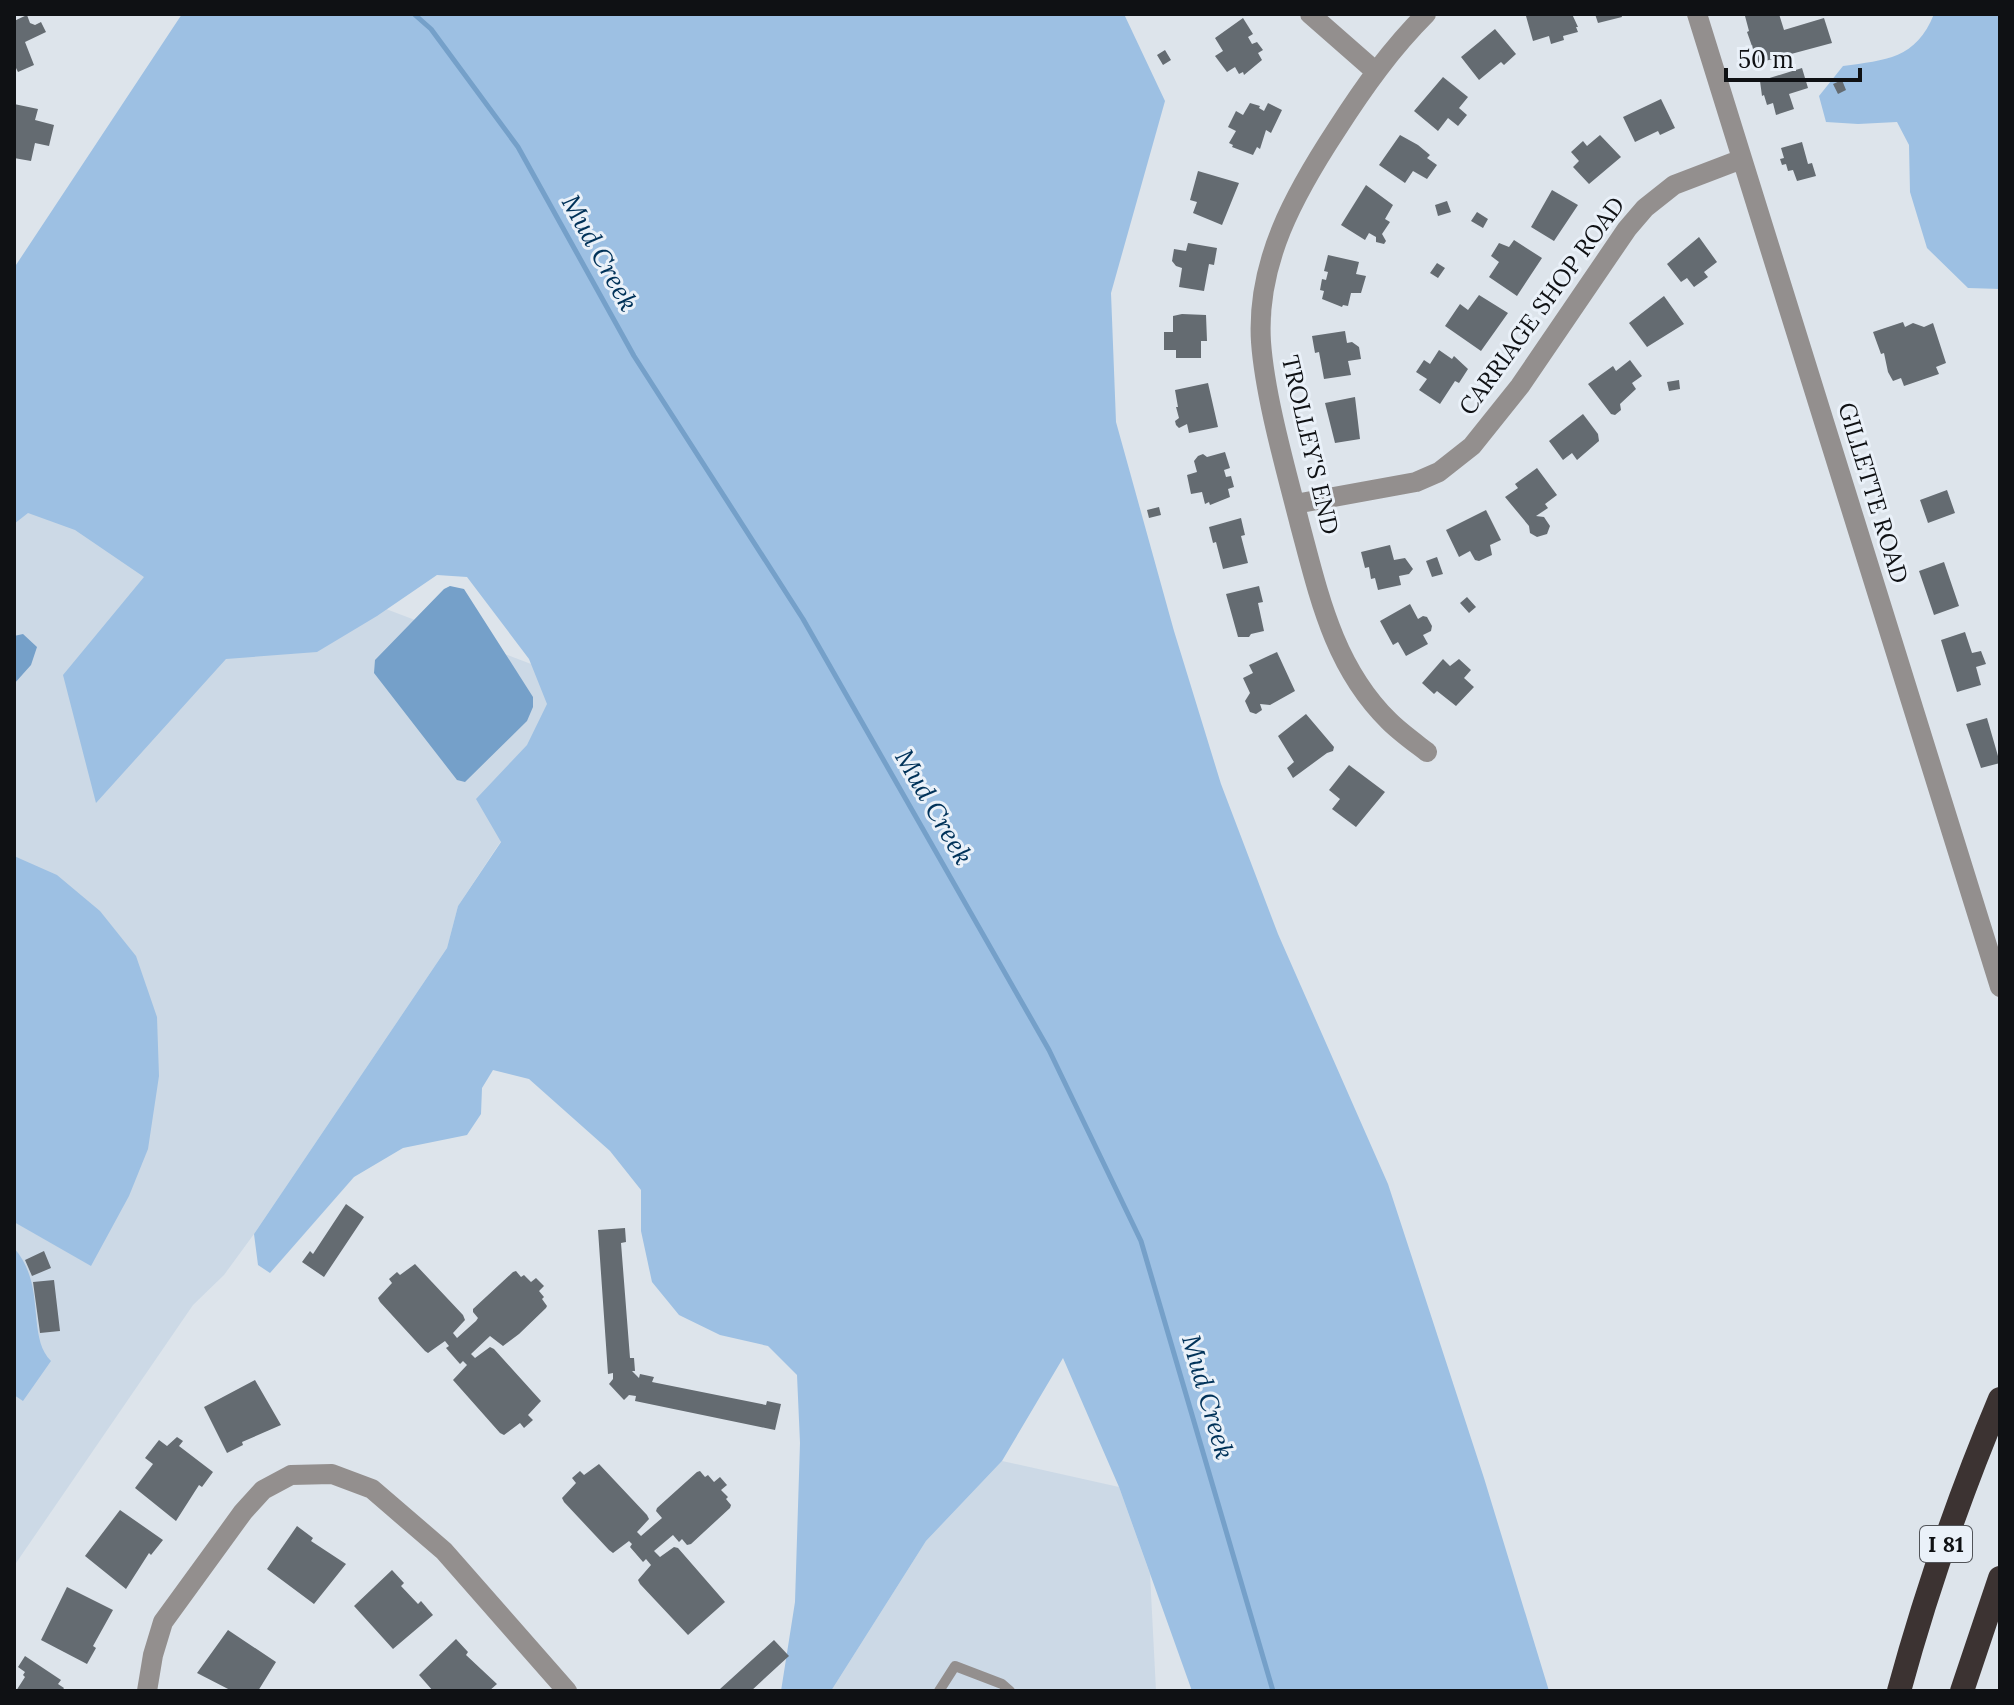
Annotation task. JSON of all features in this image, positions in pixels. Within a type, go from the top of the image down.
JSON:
[{"type":"highway","name":"I 81","points":[[1899,1691],[1915,1631],[2000,1399]]},
{"type":"highway","name":"I 81","points":[[1962,1691],[2000,1578]]},
{"type":"street","points":[[1310,14],[1375,71]]},
{"type":"street","name":"TROLLEY'S END","points":[[1426,14],[1375,71],[1304,180],[1283,223],[1270,260],[1262,302],[1261,341],[1267,386],[1327,624],[1351,673],[1388,721],[1427,752]]},
{"type":"street","name":"GILLETTE ROAD","points":[[1697,14],[2000,987]]},
{"type":"street","name":"CARRIAGE SHOP ROAD","points":[[1295,504],[1416,482],[1439,472],[1472,446],[1520,386],[1627,229],[1645,208],[1674,185],[1742,159]]},
{"type":"street","points":[[147,1691],[163,1622],[243,1512],[263,1490],[291,1475],[332,1474],[372,1489],[444,1551],[567,1691]]},
{"type":"lane","points":[[939,1691],[955,1666],[1002,1684],[1010,1691]]},
{"type":"shaded area","points":[[182,14],[1124,14],[1165,101],[1111,293],[1116,422],[1174,631],[1221,784],[1278,934],[1388,1184],[1484,1478],[1549,1691],[1192,1691],[1119,1487],[1063,1358],[1002,1461],[926,1541],[831,1691],[781,1691],[795,1602],[800,1443],[797,1375],[768,1346],[720,1335],[679,1315],[652,1282],[641,1231],[641,1190],[610,1151],[529,1079],[493,1070],[482,1088],[481,1114],[467,1135],[403,1148],[354,1177],[270,1273],[258,1265],[254,1234],[447,948],[458,906],[501,842],[476,799],[527,745],[547,704],[529,659],[467,577],[437,575],[317,652],[226,659],[96,803],[63,675],[144,577],[75,530],[28,513],[14,524],[14,268]]},
{"type":"shaded area","points":[[1934,14],[2000,14],[2000,289],[1968,288],[1927,248],[1910,192],[1909,145],[1897,122],[1826,122],[1819,96],[1843,66],[1886,59],[1909,49],[1927,29]]},
{"type":"shaded area","points":[[14,468],[592,687],[501,841],[458,906],[447,948],[254,1234],[224,1275],[193,1305],[14,1566]]},
{"type":"shaded area","points":[[450,586],[464,589],[533,697],[533,707],[527,721],[465,782],[457,780],[374,673],[375,660]]},
{"type":"shaded area","points":[[23,634],[37,647],[31,665],[14,684],[14,636]]},
{"type":"shaded area","points":[[14,856],[57,875],[100,911],[136,956],[157,1017],[159,1076],[148,1149],[129,1196],[91,1266],[14,1222]]},
{"type":"shaded area","points":[[14,1248],[30,1278],[39,1338],[51,1361],[23,1401],[14,1395]]},
{"type":"shaded area","points":[[1002,1461],[1119,1487],[1150,1574],[1156,1691],[831,1691],[926,1541]]},
{"type":"building","points":[[1572,14],[1578,32],[1563,36],[1564,40],[1551,44],[1549,36],[1533,41],[1526,16]]},
{"type":"building","points":[[1595,14],[1621,14],[1622,17],[1598,23]]},
{"type":"building","points":[[1779,14],[1784,30],[1824,18],[1832,43],[1758,63],[1745,16]]},
{"type":"building","points":[[27,15],[30,23],[35,25],[41,22],[46,32],[25,42],[34,65],[18,72],[14,64],[14,21]]},
{"type":"building","points":[[1243,18],[1253,34],[1248,37],[1252,44],[1257,42],[1263,50],[1258,53],[1262,60],[1244,75],[1243,72],[1239,74],[1235,67],[1227,72],[1215,56],[1223,51],[1215,38]]},
{"type":"building","points":[[1495,29],[1516,54],[1479,80],[1461,57]]},
{"type":"building","points":[[1165,50],[1171,60],[1163,65],[1157,55]]},
{"type":"building","points":[[1802,68],[1808,88],[1789,94],[1794,109],[1776,115],[1773,103],[1767,105],[1762,96],[1760,81]]},
{"type":"building","points":[[1443,77],[1468,97],[1459,108],[1467,115],[1458,126],[1448,118],[1438,131],[1414,111]]},
{"type":"building","points":[[1842,80],[1846,90],[1838,94],[1833,84]]},
{"type":"building","points":[[1661,99],[1675,128],[1660,135],[1658,131],[1635,142],[1623,117]]},
{"type":"building","points":[[1250,103],[1264,111],[1268,103],[1282,110],[1271,133],[1266,130],[1260,149],[1257,147],[1253,155],[1232,147],[1229,143],[1236,131],[1228,127],[1236,111],[1243,115]]},
{"type":"building","points":[[14,104],[38,109],[35,120],[54,125],[49,146],[35,143],[31,161],[14,158]]},
{"type":"building","points":[[1400,135],[1418,145],[1430,155],[1427,158],[1437,165],[1427,179],[1413,171],[1405,183],[1379,165]]},
{"type":"building","points":[[1600,135],[1621,157],[1589,184],[1573,167],[1579,161],[1571,152],[1583,141],[1587,146]]},
{"type":"building","points":[[1802,142],[1808,164],[1812,163],[1816,176],[1797,181],[1793,170],[1788,171],[1786,164],[1782,165],[1780,159],[1784,158],[1781,148]]},
{"type":"building","points":[[1198,171],[1239,183],[1222,225],[1193,213],[1197,202],[1190,200]]},
{"type":"building","points":[[1366,185],[1393,205],[1385,219],[1390,222],[1382,234],[1386,241],[1384,244],[1376,242],[1376,237],[1369,233],[1365,240],[1341,225]]},
{"type":"building","points":[[1552,190],[1578,205],[1554,241],[1531,227]]},
{"type":"building","points":[[1447,201],[1451,212],[1438,216],[1435,205]]},
{"type":"building","points":[[1477,212],[1488,219],[1483,228],[1471,221]]},
{"type":"building","points":[[1699,237],[1717,262],[1704,272],[1708,277],[1694,287],[1687,278],[1681,282],[1667,264]]},
{"type":"building","points":[[1514,240],[1542,258],[1517,296],[1489,277],[1499,262],[1491,256],[1499,243],[1509,247]]},
{"type":"building","points":[[1188,243],[1217,248],[1214,265],[1209,264],[1204,291],[1179,287],[1182,268],[1172,261],[1174,249],[1186,251]]},
{"type":"building","points":[[1328,255],[1359,262],[1356,274],[1366,276],[1361,293],[1351,293],[1348,306],[1342,307],[1322,299],[1324,291],[1320,290],[1322,279],[1326,280],[1328,272],[1324,271]]},
{"type":"building","points":[[1437,263],[1445,268],[1438,278],[1430,273]]},
{"type":"building","points":[[1479,295],[1508,313],[1481,351],[1445,326],[1460,304],[1468,310]]},
{"type":"building","points":[[1664,296],[1684,324],[1647,347],[1629,323]]},
{"type":"building","points":[[1206,315],[1207,341],[1201,341],[1201,358],[1176,358],[1176,350],[1164,350],[1164,332],[1173,332],[1173,316]]},
{"type":"building","points":[[1903,322],[1905,327],[1913,323],[1924,327],[1933,323],[1946,363],[1936,367],[1939,374],[1904,386],[1901,378],[1893,381],[1873,332]]},
{"type":"building","points":[[1345,331],[1347,343],[1352,342],[1359,347],[1361,359],[1348,361],[1351,375],[1324,379],[1319,352],[1315,353],[1312,336]]},
{"type":"building","points":[[1439,350],[1452,359],[1454,356],[1468,369],[1459,383],[1455,381],[1440,404],[1419,390],[1427,379],[1416,372],[1424,360],[1430,364]]},
{"type":"building","points":[[1630,360],[1642,376],[1632,383],[1636,389],[1620,404],[1621,410],[1615,415],[1611,414],[1588,384],[1613,366],[1616,371]]},
{"type":"building","points":[[1679,380],[1680,389],[1669,391],[1667,382]]},
{"type":"building","points":[[1208,383],[1218,427],[1189,433],[1187,424],[1179,428],[1175,421],[1179,418],[1175,390]]},
{"type":"building","points":[[1355,397],[1360,439],[1335,443],[1325,403]]},
{"type":"building","points":[[1583,414],[1598,434],[1599,441],[1577,460],[1572,453],[1563,460],[1549,441]]},
{"type":"building","points":[[1225,452],[1230,468],[1224,470],[1226,477],[1231,476],[1234,487],[1228,489],[1230,497],[1205,504],[1202,492],[1191,494],[1187,475],[1197,472],[1194,461],[1198,456]]},
{"type":"building","points":[[1537,468],[1557,495],[1545,504],[1548,508],[1536,516],[1544,517],[1550,526],[1547,534],[1537,537],[1530,533],[1529,526],[1505,497],[1518,488],[1515,484]]},
{"type":"building","points":[[1947,490],[1955,513],[1928,523],[1920,500]]},
{"type":"building","points":[[1159,507],[1161,515],[1149,518],[1147,510]]},
{"type":"building","points":[[1486,510],[1501,540],[1490,545],[1492,555],[1479,561],[1470,551],[1459,557],[1446,530]]},
{"type":"building","points":[[1241,518],[1245,535],[1241,536],[1248,563],[1223,569],[1209,527]]},
{"type":"building","points":[[1390,545],[1394,560],[1405,558],[1413,569],[1409,574],[1399,576],[1401,585],[1378,590],[1375,578],[1371,579],[1369,567],[1365,568],[1361,552]]},
{"type":"building","points":[[1437,557],[1443,574],[1432,577],[1426,561]]},
{"type":"building","points":[[1944,562],[1959,606],[1934,615],[1919,571]]},
{"type":"building","points":[[1259,586],[1263,602],[1258,603],[1264,631],[1249,637],[1238,637],[1226,594]]},
{"type":"building","points":[[1467,597],[1476,607],[1469,613],[1460,603]]},
{"type":"building","points":[[1410,604],[1418,619],[1427,617],[1432,626],[1431,631],[1423,635],[1428,644],[1406,656],[1398,642],[1393,645],[1380,621]]},
{"type":"building","points":[[1965,632],[1972,653],[1981,651],[1986,664],[1976,667],[1981,685],[1957,692],[1941,640]]},
{"type":"building","points":[[1277,652],[1295,691],[1270,705],[1260,704],[1262,710],[1256,714],[1250,712],[1245,701],[1250,693],[1243,678],[1253,673],[1249,665]]},
{"type":"building","points":[[1443,659],[1450,666],[1459,659],[1471,670],[1464,678],[1474,687],[1456,706],[1422,683]]},
{"type":"building","points":[[1306,714],[1334,747],[1333,751],[1293,778],[1287,768],[1294,762],[1278,736]]},
{"type":"building","points":[[1987,718],[2000,763],[1981,768],[1966,724]]},
{"type":"building","points":[[1349,765],[1385,792],[1356,827],[1332,809],[1340,799],[1329,790]]},
{"type":"building","points":[[346,1204],[364,1217],[324,1277],[302,1262],[310,1251],[313,1254]]},
{"type":"building","points":[[625,1228],[626,1242],[621,1243],[630,1358],[634,1358],[635,1371],[632,1371],[639,1378],[640,1374],[654,1377],[652,1382],[766,1405],[767,1401],[781,1404],[775,1430],[635,1401],[636,1396],[629,1395],[624,1400],[609,1384],[613,1373],[608,1374],[598,1230]]},
{"type":"building","points":[[44,1251],[51,1268],[32,1276],[25,1260]]},
{"type":"building","points":[[415,1264],[463,1315],[465,1320],[453,1333],[457,1338],[478,1318],[473,1309],[513,1272],[516,1271],[521,1277],[524,1275],[531,1282],[536,1278],[544,1286],[539,1291],[546,1308],[519,1334],[503,1346],[490,1336],[471,1354],[475,1358],[490,1347],[494,1349],[541,1401],[528,1415],[533,1420],[524,1428],[520,1423],[504,1435],[500,1433],[453,1380],[467,1365],[463,1361],[460,1364],[446,1348],[449,1346],[445,1341],[428,1353],[425,1351],[380,1302],[378,1298],[392,1283],[389,1279]]},
{"type":"building","points":[[54,1280],[60,1331],[40,1333],[33,1282]]},
{"type":"building","points":[[255,1380],[281,1425],[242,1442],[243,1445],[227,1453],[204,1407]]},
{"type":"building","points":[[177,1437],[183,1441],[179,1446],[213,1472],[202,1487],[199,1485],[176,1521],[135,1488],[153,1464],[145,1458],[159,1440],[167,1446]]},
{"type":"building","points":[[599,1464],[647,1515],[649,1519],[637,1532],[641,1536],[662,1518],[657,1508],[697,1472],[700,1471],[705,1477],[708,1475],[714,1482],[720,1477],[727,1485],[721,1490],[728,1497],[730,1508],[691,1544],[687,1545],[682,1539],[679,1542],[673,1535],[654,1551],[660,1557],[674,1547],[678,1548],[725,1602],[688,1635],[640,1584],[638,1580],[651,1565],[646,1559],[643,1562],[630,1547],[632,1544],[629,1541],[613,1553],[564,1502],[562,1498],[576,1483],[572,1478],[580,1471],[584,1475]]},
{"type":"building","points":[[120,1510],[163,1540],[151,1555],[149,1553],[126,1589],[85,1556]]},
{"type":"building","points":[[297,1526],[313,1538],[311,1541],[346,1564],[314,1604],[267,1569]]},
{"type":"building","points":[[392,1570],[404,1583],[401,1586],[433,1615],[393,1649],[354,1606]]},
{"type":"building","points":[[67,1587],[113,1610],[93,1646],[96,1648],[87,1664],[41,1640]]},
{"type":"building","points":[[228,1630],[276,1662],[258,1691],[232,1691],[197,1673]]},
{"type":"building","points":[[456,1639],[468,1652],[466,1655],[497,1684],[489,1691],[433,1691],[419,1675]]},
{"type":"building","points":[[774,1640],[789,1656],[751,1691],[720,1689]]},
{"type":"building","points":[[25,1656],[61,1680],[58,1684],[64,1688],[62,1691],[16,1691],[25,1677],[25,1672],[18,1667]]},
{"type":"waterway","name":"Mud Creek","points":[[414,14],[431,29],[518,147],[634,356],[803,619],[1049,1050],[1141,1241],[1273,1691]]}]
